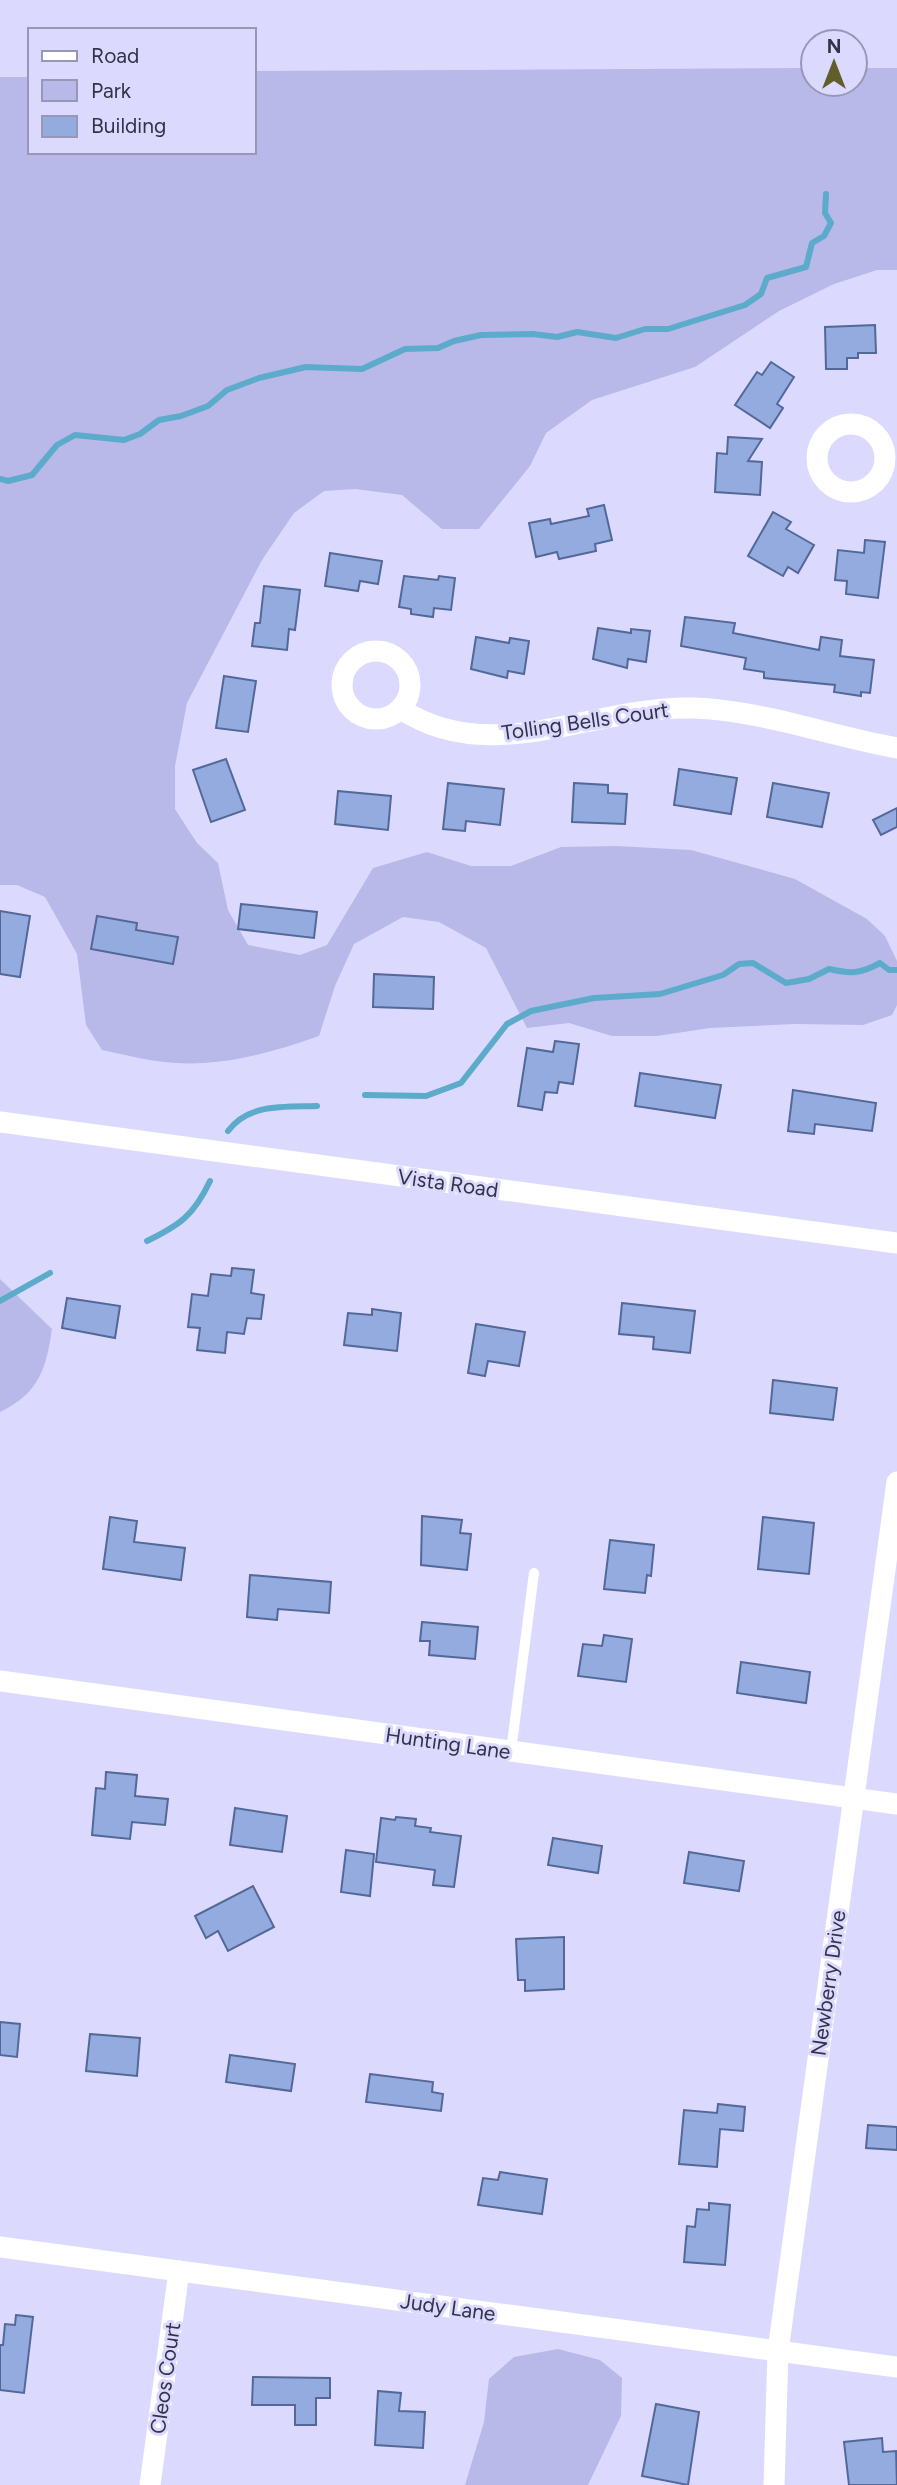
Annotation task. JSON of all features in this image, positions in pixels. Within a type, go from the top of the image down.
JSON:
[{"type":"street","name":"Tolling Bells Court","points":[[401,709],[446,730],[504,735],[656,709],[726,710],[897,748]]},
{"type":"street","name":"Vista Road","points":[[0,1122],[897,1243]]},
{"type":"street","name":"Newberry Drive","points":[[774,2485],[778,2351],[897,1482]]},
{"type":"street","name":"Hunting Lane","points":[[0,1681],[897,1804]]},
{"type":"street","name":"Judy Lane","points":[[0,2247],[897,2367]]},
{"type":"street","name":"Cleos Court","points":[[150,2485],[179,2271]]},
{"type":"lane","points":[[511,1751],[534,1573]]},
{"type":"green space","points":[[799,68],[799,98],[869,98],[869,68],[897,68],[897,270],[877,270],[834,284],[779,311],[695,367],[592,400],[546,433],[530,466],[479,529],[442,529],[402,495],[355,489],[324,491],[294,513],[262,560],[187,703],[175,766],[175,809],[197,843],[218,863],[228,910],[248,945],[300,955],[327,945],[373,868],[427,852],[471,866],[511,866],[561,847],[616,846],[691,850],[795,879],[867,919],[885,936],[897,961],[897,1005],[892,1015],[863,1025],[795,1024],[710,1028],[657,1036],[612,1036],[569,1023],[527,1028],[486,948],[439,922],[403,917],[354,944],[335,986],[319,1036],[267,1052],[213,1062],[167,1062],[102,1050],[86,1025],[77,954],[45,897],[17,885],[0,885],[0,77],[28,77],[28,154],[256,154],[256,71]]},
{"type":"green space","points":[[0,1279],[52,1329],[43,1368],[32,1388],[24,1397],[0,1412]]},
{"type":"green space","points":[[558,2349],[600,2360],[622,2378],[621,2416],[588,2485],[465,2485],[484,2422],[489,2379],[514,2357]]},
{"type":"building","points":[[875,325],[876,353],[858,353],[858,358],[847,358],[847,369],[826,369],[825,327]]},
{"type":"building","points":[[771,362],[794,377],[777,404],[783,408],[770,428],[735,405],[757,372],[762,375]]},
{"type":"building","points":[[728,437],[762,439],[748,461],[762,462],[760,495],[715,492],[717,453],[727,454]]},
{"type":"building","points":[[604,505],[612,540],[595,544],[596,551],[559,559],[557,552],[536,557],[529,523],[550,519],[551,524],[589,516],[587,509]]},
{"type":"building","points":[[773,512],[791,522],[786,529],[814,545],[798,573],[788,567],[783,576],[748,556]]},
{"type":"building","points":[[865,540],[885,542],[878,598],[846,594],[847,581],[835,580],[838,550],[864,553]]},
{"type":"building","points":[[330,553],[382,561],[378,584],[360,581],[358,591],[325,586]]},
{"type":"building","points":[[404,576],[438,580],[439,576],[455,578],[451,610],[434,608],[433,617],[411,614],[411,609],[399,607]]},
{"type":"building","points":[[264,586],[300,590],[295,630],[289,629],[287,650],[252,646],[255,623],[260,623]]},
{"type":"building","points":[[685,617],[735,623],[733,633],[819,650],[821,637],[842,640],[840,656],[874,660],[870,693],[861,692],[861,696],[834,692],[835,685],[764,678],[764,672],[744,669],[746,658],[681,646]]},
{"type":"building","points":[[598,628],[631,633],[631,629],[650,631],[646,662],[628,659],[627,668],[593,659]]},
{"type":"building","points":[[476,637],[509,643],[510,638],[529,641],[524,674],[508,671],[507,678],[471,669]]},
{"type":"building","points":[[224,676],[256,681],[248,732],[216,728]]},
{"type":"building","points":[[226,759],[245,810],[211,822],[193,770]]},
{"type":"building","points":[[679,769],[737,778],[731,814],[674,805]]},
{"type":"building","points":[[448,783],[504,789],[500,825],[466,821],[465,831],[443,829]]},
{"type":"building","points":[[574,783],[608,785],[608,793],[627,794],[625,824],[572,822]]},
{"type":"building","points":[[773,783],[829,793],[822,827],[767,817]]},
{"type":"building","points":[[338,791],[391,796],[388,830],[335,824]]},
{"type":"building","points":[[897,808],[897,827],[881,835],[873,820]]},
{"type":"building","points":[[241,904],[317,912],[314,938],[238,929]]},
{"type":"building","points":[[0,911],[30,916],[20,977],[0,974]]},
{"type":"building","points":[[97,916],[137,923],[136,930],[178,937],[173,964],[91,949]]},
{"type":"building","points":[[374,974],[434,977],[433,1009],[373,1007]]},
{"type":"building","points":[[555,1041],[579,1044],[573,1084],[559,1082],[557,1093],[545,1092],[542,1110],[518,1106],[527,1048],[553,1052]]},
{"type":"building","points":[[640,1073],[721,1085],[715,1118],[635,1106]]},
{"type":"building","points":[[793,1090],[876,1103],[872,1131],[815,1124],[814,1134],[788,1131]]},
{"type":"building","points":[[232,1268],[254,1270],[251,1293],[264,1295],[261,1319],[247,1318],[244,1334],[227,1332],[225,1353],[197,1350],[200,1328],[188,1327],[192,1294],[208,1296],[211,1274],[231,1276]]},
{"type":"building","points":[[67,1298],[120,1306],[115,1338],[62,1328]]},
{"type":"building","points":[[622,1303],[695,1311],[690,1353],[653,1349],[654,1337],[619,1334]]},
{"type":"building","points":[[372,1309],[401,1313],[397,1351],[344,1345],[348,1313],[372,1315]]},
{"type":"building","points":[[476,1324],[525,1332],[519,1366],[488,1361],[485,1376],[468,1373]]},
{"type":"building","points":[[773,1380],[837,1388],[833,1420],[770,1413]]},
{"type":"building","points":[[422,1516],[462,1520],[460,1533],[471,1534],[467,1570],[421,1565]]},
{"type":"building","points":[[110,1517],[137,1521],[134,1542],[185,1548],[181,1580],[103,1569]]},
{"type":"building","points":[[763,1517],[814,1523],[809,1574],[758,1569]]},
{"type":"building","points":[[610,1540],[654,1545],[651,1576],[647,1575],[645,1593],[604,1589]]},
{"type":"building","points":[[250,1575],[331,1582],[329,1613],[278,1609],[277,1620],[247,1617]]},
{"type":"building","points":[[422,1622],[478,1627],[475,1659],[429,1655],[430,1641],[420,1641]]},
{"type":"building","points":[[604,1635],[632,1639],[626,1682],[578,1676],[583,1644],[602,1646]]},
{"type":"building","points":[[741,1662],[810,1672],[806,1703],[737,1693]]},
{"type":"building","points":[[106,1772],[137,1775],[135,1796],[168,1799],[165,1825],[132,1822],[130,1839],[92,1835],[96,1788],[105,1789]]},
{"type":"building","points":[[235,1808],[287,1816],[282,1852],[230,1845]]},
{"type":"building","points":[[396,1817],[416,1819],[415,1826],[431,1828],[430,1832],[461,1836],[454,1887],[433,1885],[435,1870],[376,1862],[381,1818],[395,1820]]},
{"type":"building","points":[[553,1838],[602,1846],[598,1873],[548,1865]]},
{"type":"building","points":[[346,1850],[374,1854],[370,1896],[341,1892]]},
{"type":"building","points":[[689,1852],[744,1861],[739,1891],[684,1883]]},
{"type":"building","points":[[253,1886],[274,1927],[228,1951],[218,1931],[206,1938],[195,1916]]},
{"type":"building","points":[[564,1937],[564,1989],[525,1991],[525,1980],[518,1980],[516,1939]]},
{"type":"building","points":[[0,2022],[20,2024],[17,2057],[0,2055]]},
{"type":"building","points":[[90,2034],[140,2038],[137,2076],[86,2071]]},
{"type":"building","points":[[230,2055],[295,2064],[291,2091],[226,2082]]},
{"type":"building","points":[[370,2074],[433,2082],[432,2092],[443,2094],[441,2111],[366,2102]]},
{"type":"building","points":[[718,2104],[745,2107],[743,2131],[720,2129],[717,2167],[679,2164],[684,2110],[717,2113]]},
{"type":"building","points":[[868,2125],[897,2127],[897,2150],[866,2148]]},
{"type":"building","points":[[500,2172],[547,2179],[542,2214],[478,2205],[483,2178],[498,2180]]},
{"type":"building","points":[[709,2203],[730,2205],[725,2265],[684,2262],[687,2226],[695,2227],[697,2209],[709,2210]]},
{"type":"building","points":[[16,2315],[33,2317],[24,2393],[0,2390],[0,2345],[3,2345],[5,2324],[15,2325]]},
{"type":"building","points":[[253,2377],[330,2378],[330,2398],[316,2398],[316,2425],[295,2425],[295,2405],[252,2405]]},
{"type":"building","points":[[378,2391],[401,2393],[399,2411],[425,2412],[423,2448],[375,2445]]},
{"type":"building","points":[[656,2404],[699,2412],[688,2485],[642,2476]]},
{"type":"building","points":[[882,2438],[883,2452],[896,2451],[897,2485],[849,2485],[844,2442]]},
{"type":"waterway","points":[[0,479],[8,481],[32,475],[57,445],[75,435],[124,440],[140,434],[159,420],[181,416],[208,406],[227,390],[259,378],[306,367],[362,369],[405,349],[438,348],[481,335],[533,334],[557,337],[577,332],[616,338],[645,329],[668,329],[745,305],[761,294],[767,278],[806,267],[812,243],[824,236],[831,223],[825,213],[826,194]]},
{"type":"waterway","points":[[365,1095],[426,1096],[461,1083],[507,1024],[531,1011],[594,998],[660,994],[723,975],[739,964],[753,963],[786,983],[809,979],[829,969],[855,972],[880,963],[889,970],[897,970]]},
{"type":"waterway","points":[[228,1131],[246,1115],[257,1111],[317,1106]]},
{"type":"waterway","points":[[147,1241],[185,1218],[210,1181]]},
{"type":"waterway","points":[[0,1301],[50,1273]]}]
